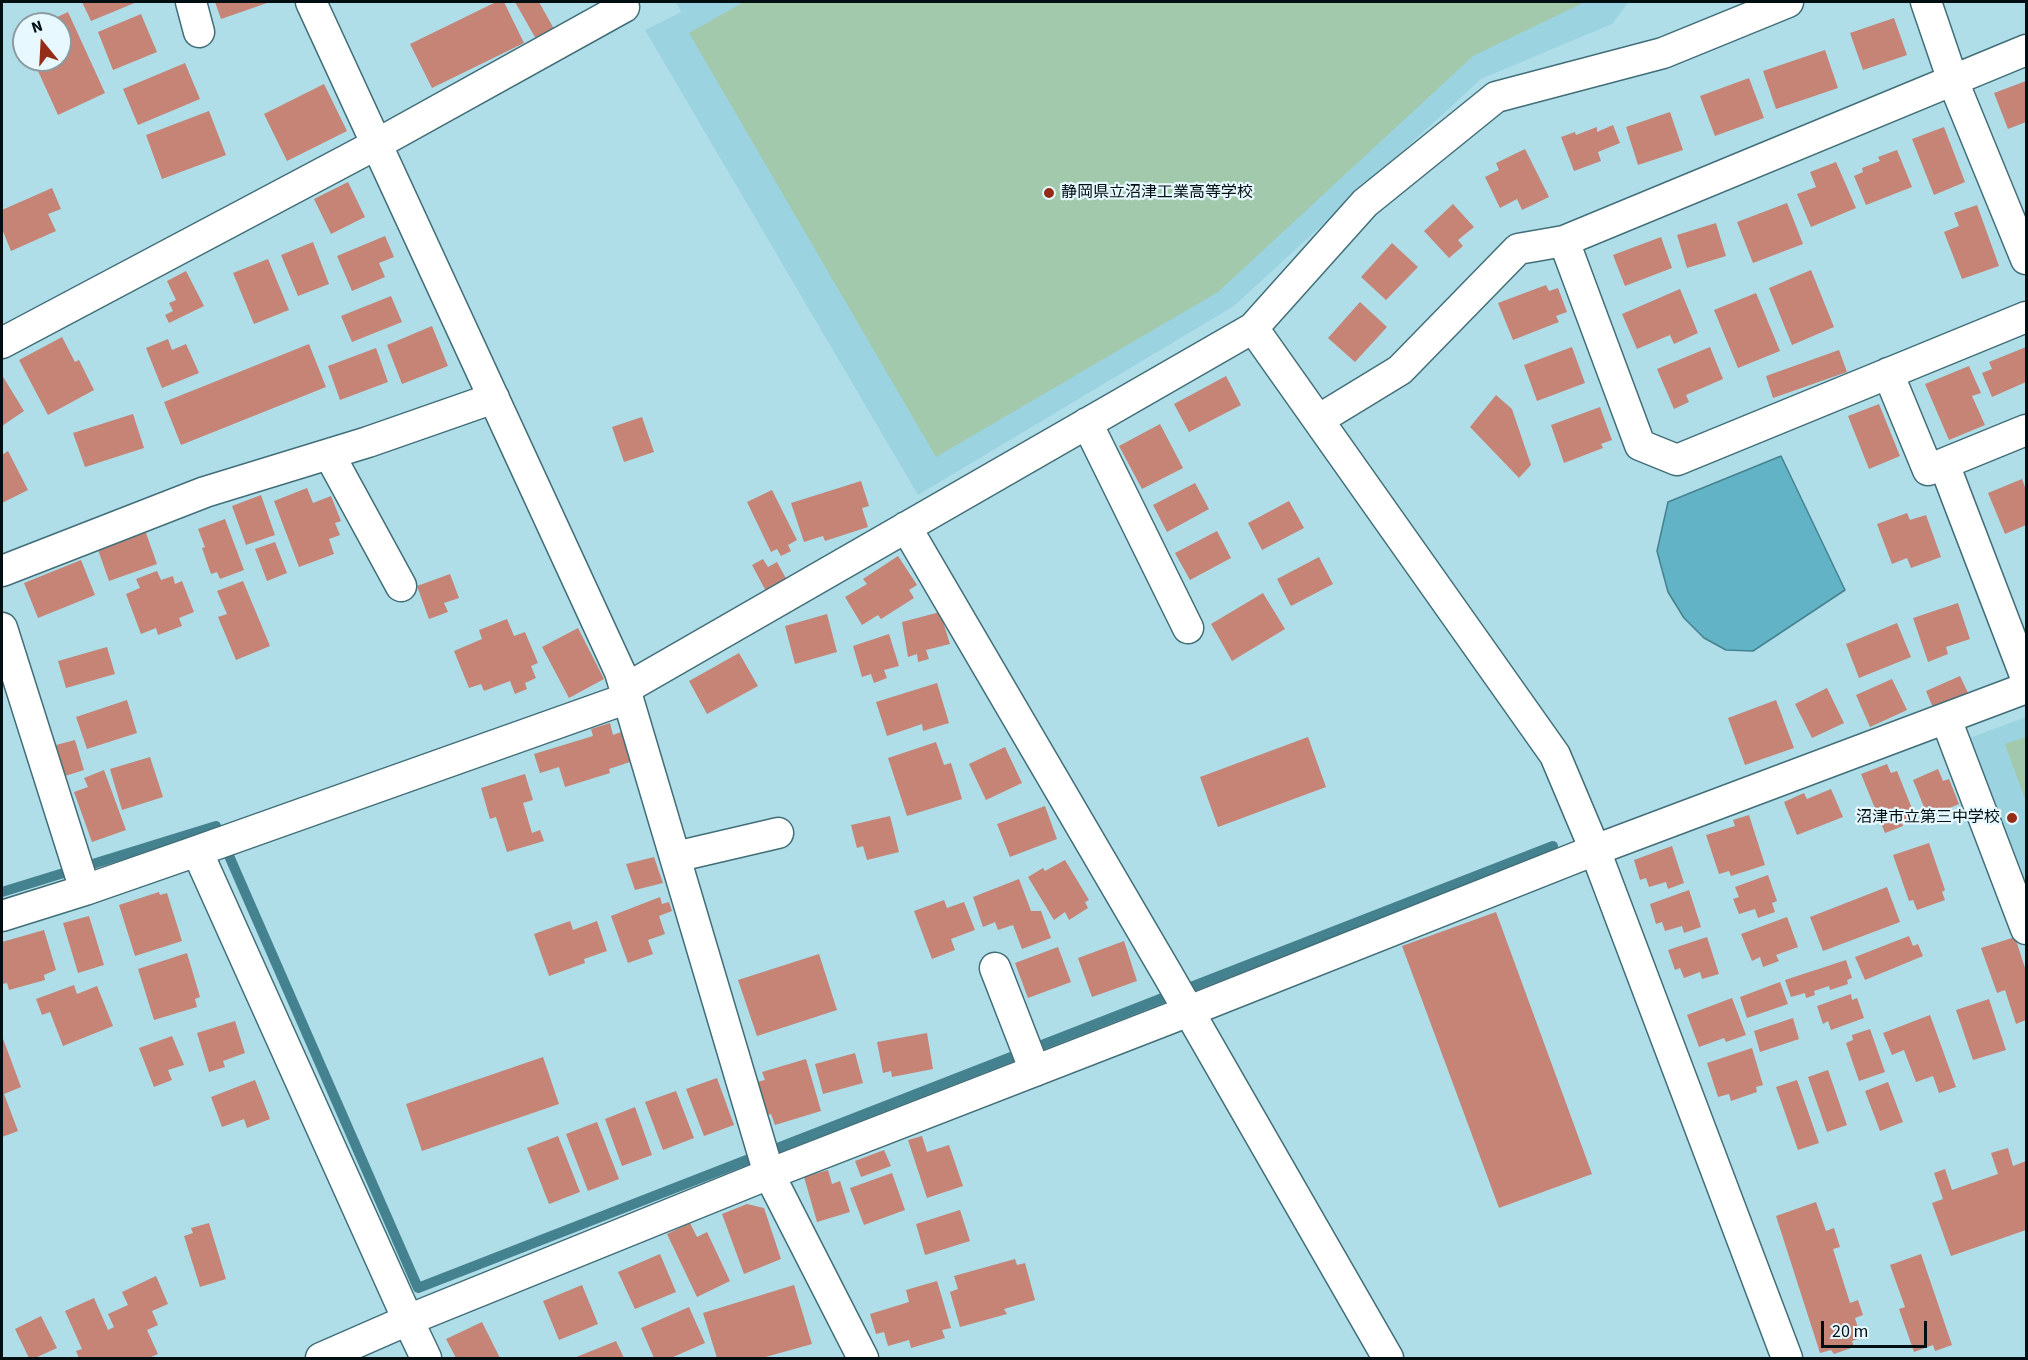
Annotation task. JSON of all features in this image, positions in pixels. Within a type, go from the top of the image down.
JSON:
[{"type":"street","points":[[191,2],[199,32]]},
{"type":"street","points":[[311,2],[620,672],[769,1174],[863,1359]]},
{"type":"street","points":[[2,916],[86,890],[234,838],[626,693],[906,527],[1253,328],[1365,203],[1496,97],[1663,53],[1788,2]]},
{"type":"street","points":[[1926,2],[1953,81],[2026,259]]},
{"type":"street","points":[[2,343],[377,144],[624,7]]},
{"type":"street","points":[[1318,420],[1400,370],[1518,249],[1564,241],[2026,50]]},
{"type":"street","points":[[1564,241],[1640,445],[1677,460],[2026,317]]},
{"type":"street","points":[[1253,328],[1555,755],[1595,850],[1787,1359]]},
{"type":"street","points":[[1888,373],[1928,470],[2026,430]]},
{"type":"street","points":[[2,571],[205,492],[329,454],[494,398]]},
{"type":"street","points":[[1087,423],[1188,628]]},
{"type":"street","points":[[329,454],[401,586]]},
{"type":"street","points":[[1944,464],[2026,678]]},
{"type":"street","points":[[906,527],[1189,1011],[1388,1359]]},
{"type":"street","points":[[2,628],[86,890]]},
{"type":"street","points":[[321,1359],[408,1320],[769,1174],[1595,850],[2026,688]]},
{"type":"street","points":[[1946,719],[2026,928]]},
{"type":"street","points":[[675,857],[778,833]]},
{"type":"street","points":[[197,851],[426,1359]]},
{"type":"street","points":[[995,968],[1035,1071]]},
{"type":"shaded area","name":"静岡県立沼津工業高等学校","points":[[676,2],[1629,2],[1612,24],[1481,79],[1234,306],[918,495],[645,30],[681,12]]},
{"type":"shaded area","points":[[1781,456],[1845,590],[1753,651],[1726,650],[1704,638],[1684,618],[1668,592],[1657,551],[1668,502]]},
{"type":"shaded area","name":"沼津市立第三中学校","points":[[2026,717],[2026,896],[1967,739]]},
{"type":"green space","name":"静岡県立沼津工業高等学校","points":[[744,2],[1585,2],[1473,56],[1218,292],[936,457],[689,33]]},
{"type":"green space","points":[[2026,737],[2026,802],[2005,744]]},
{"type":"building","points":[[82,2],[137,2],[91,21]]},
{"type":"building","points":[[215,2],[270,2],[221,19]]},
{"type":"building","points":[[496,2],[504,2],[524,43],[432,88],[410,44]]},
{"type":"building","points":[[515,2],[539,2],[554,29],[536,39]]},
{"type":"building","points":[[141,14],[157,52],[113,70],[98,32]]},
{"type":"building","points":[[1894,18],[1907,55],[1863,70],[1850,33]]},
{"type":"building","points":[[72,21],[105,93],[58,115],[38,72],[72,72]]},
{"type":"building","points":[[1825,50],[1838,88],[1776,109],[1763,71]]},
{"type":"building","points":[[185,63],[200,99],[138,125],[123,89]]},
{"type":"building","points":[[1749,78],[1764,118],[1715,136],[1700,96]]},
{"type":"building","points":[[2026,81],[2026,122],[2008,129],[1994,93]]},
{"type":"building","points":[[324,84],[347,131],[287,161],[264,114]]},
{"type":"building","points":[[209,111],[226,155],[162,179],[146,135]]},
{"type":"building","points":[[1670,112],[1683,150],[1638,165],[1626,127]]},
{"type":"building","points":[[1613,125],[1620,143],[1598,152],[1601,161],[1574,171],[1561,137],[1575,132],[1576,135],[1597,127],[1597,132]]},
{"type":"building","points":[[1944,127],[1965,182],[1934,195],[1912,139]]},
{"type":"building","points":[[1525,149],[1549,197],[1522,210],[1517,199],[1500,208],[1485,177],[1499,170],[1496,163]]},
{"type":"building","points":[[1897,150],[1912,187],[1866,205],[1854,176],[1863,172],[1862,168],[1880,161],[1878,157]]},
{"type":"building","points":[[1836,162],[1856,208],[1811,227],[1797,194],[1816,187],[1810,172]]},
{"type":"building","points":[[348,182],[365,217],[331,234],[314,199]]},
{"type":"building","points":[[52,188],[61,209],[48,214],[56,231],[11,251],[2,229],[2,210]]},
{"type":"building","points":[[1787,203],[1803,244],[1753,263],[1737,222]]},
{"type":"building","points":[[1453,204],[1474,227],[1458,240],[1463,246],[1449,258],[1424,231]]},
{"type":"building","points":[[1977,205],[1999,266],[1962,279],[1944,232],[1959,226],[1954,213]]},
{"type":"building","points":[[1716,223],[1726,256],[1687,268],[1677,235]]},
{"type":"building","points":[[385,236],[394,257],[379,263],[385,277],[352,291],[337,256]]},
{"type":"building","points":[[1661,237],[1672,268],[1625,286],[1613,255]]},
{"type":"building","points":[[313,242],[329,284],[298,296],[281,255]]},
{"type":"building","points":[[1392,243],[1418,267],[1386,300],[1361,277]]},
{"type":"building","points":[[268,259],[289,310],[254,324],[233,273]]},
{"type":"building","points":[[1811,270],[1834,327],[1792,345],[1769,288]]},
{"type":"building","points":[[186,271],[204,306],[169,323],[165,315],[173,311],[169,303],[176,300],[167,281]]},
{"type":"building","points":[[1546,285],[1549,291],[1558,288],[1567,312],[1556,316],[1559,322],[1513,340],[1498,303]]},
{"type":"building","points":[[1680,289],[1698,333],[1674,344],[1670,335],[1637,349],[1622,314]]},
{"type":"building","points":[[1756,293],[1780,351],[1738,368],[1714,310]]},
{"type":"building","points":[[391,296],[402,322],[352,342],[341,316]]},
{"type":"building","points":[[1360,302],[1387,327],[1355,362],[1328,338]]},
{"type":"building","points":[[432,326],[448,366],[402,384],[387,345]]},
{"type":"building","points":[[62,337],[75,362],[79,360],[94,390],[48,415],[19,360]]},
{"type":"building","points":[[168,339],[172,350],[186,344],[199,373],[162,388],[146,348]]},
{"type":"building","points":[[309,344],[326,387],[181,445],[164,402]]},
{"type":"building","points":[[1572,347],[1585,383],[1537,401],[1524,365]]},
{"type":"building","points":[[1710,347],[1723,379],[1686,395],[1689,402],[1674,409],[1657,369]]},
{"type":"building","points":[[2026,347],[2026,382],[1992,397],[1982,373],[1992,369],[1989,362]]},
{"type":"building","points":[[376,348],[388,382],[340,400],[328,366]]},
{"type":"building","points":[[1839,350],[1847,372],[1773,398],[1766,376]]},
{"type":"building","points":[[1969,366],[1981,393],[1972,396],[1985,425],[1949,440],[1925,384]]},
{"type":"building","points":[[2,375],[24,411],[2,426]]},
{"type":"building","points":[[1226,376],[1241,405],[1189,432],[1174,404]]},
{"type":"building","points":[[1496,395],[1512,409],[1531,465],[1519,478],[1470,427]]},
{"type":"building","points":[[1879,404],[1900,456],[1869,469],[1848,416]]},
{"type":"building","points":[[1600,407],[1612,440],[1601,444],[1603,448],[1564,463],[1551,425]]},
{"type":"building","points":[[133,414],[144,448],[85,467],[73,433]]},
{"type":"building","points":[[642,417],[654,452],[624,462],[612,427]]},
{"type":"building","points":[[1160,424],[1183,468],[1142,489],[1119,446]]},
{"type":"building","points":[[8,451],[28,490],[2,503],[2,455]]},
{"type":"building","points":[[2022,479],[2026,490],[2026,525],[2005,534],[1988,493]]},
{"type":"building","points":[[861,481],[869,506],[862,508],[868,527],[825,541],[823,536],[804,542],[791,503]]},
{"type":"building","points":[[1195,483],[1209,509],[1167,532],[1153,505]]},
{"type":"building","points":[[307,488],[313,503],[331,496],[341,521],[335,523],[340,535],[329,539],[334,554],[299,567],[274,501]]},
{"type":"building","points":[[772,490],[797,540],[788,545],[791,551],[781,556],[777,549],[771,552],[747,502]]},
{"type":"building","points":[[261,495],[275,535],[246,545],[232,506]]},
{"type":"building","points":[[1289,501],[1304,528],[1262,550],[1248,523]]},
{"type":"building","points":[[1907,513],[1910,520],[1926,515],[1941,557],[1911,568],[1907,558],[1892,564],[1877,524]]},
{"type":"building","points":[[225,519],[244,570],[220,579],[217,572],[211,574],[198,529]]},
{"type":"building","points":[[145,530],[157,564],[109,581],[97,547]]},
{"type":"building","points":[[1217,531],[1231,558],[1190,580],[1175,553]]},
{"type":"building","points":[[275,542],[287,573],[267,581],[255,549]]},
{"type":"building","points":[[898,556],[917,585],[909,590],[914,598],[881,619],[878,615],[862,625],[845,597],[867,584],[863,579]]},
{"type":"building","points":[[1319,557],[1333,584],[1291,606],[1277,579]]},
{"type":"building","points":[[763,559],[768,567],[777,562],[788,582],[767,593],[752,565]]},
{"type":"building","points":[[81,560],[95,595],[38,618],[24,583]]},
{"type":"building","points":[[157,571],[161,580],[173,576],[175,584],[182,581],[194,612],[179,618],[182,626],[158,635],[156,628],[141,634],[126,594],[140,588],[136,579]]},
{"type":"building","points":[[450,574],[459,598],[444,603],[448,612],[429,619],[417,586]]},
{"type":"building","points":[[243,581],[270,646],[236,660],[218,617],[227,614],[217,591]]},
{"type":"building","points":[[1263,593],[1285,629],[1232,661],[1211,624]]},
{"type":"building","points":[[1958,603],[1970,639],[1946,647],[1948,654],[1928,662],[1913,618]]},
{"type":"building","points":[[940,612],[950,644],[926,650],[929,659],[918,662],[917,654],[908,657],[902,622]]},
{"type":"building","points":[[827,614],[837,652],[795,664],[785,626]]},
{"type":"building","points":[[507,619],[514,636],[525,632],[538,663],[531,666],[536,678],[525,683],[527,689],[515,694],[510,681],[484,691],[481,684],[469,688],[454,651],[482,639],[479,630]]},
{"type":"building","points":[[1897,623],[1911,657],[1859,678],[1846,644]]},
{"type":"building","points":[[578,628],[604,679],[569,698],[542,647]]},
{"type":"building","points":[[889,634],[899,666],[884,670],[887,678],[874,683],[871,674],[862,677],[853,646]]},
{"type":"building","points":[[107,647],[115,674],[66,688],[58,661]]},
{"type":"building","points":[[739,653],[758,686],[707,714],[689,681]]},
{"type":"building","points":[[1960,676],[1969,695],[1934,710],[1926,691]]},
{"type":"building","points":[[1892,679],[1907,710],[1870,727],[1856,695]]},
{"type":"building","points":[[937,683],[949,723],[923,731],[922,724],[887,736],[876,702]]},
{"type":"building","points":[[1827,688],[1844,723],[1812,738],[1795,704]]},
{"type":"building","points":[[127,700],[137,733],[87,749],[76,717]]},
{"type":"building","points":[[1776,700],[1794,748],[1745,765],[1728,718]]},
{"type":"building","points":[[610,723],[613,735],[621,732],[630,762],[609,769],[610,773],[565,787],[559,767],[540,773],[534,754],[593,736],[591,729]]},
{"type":"building","points":[[1308,737],[1326,787],[1218,827],[1200,777]]},
{"type":"building","points":[[75,740],[84,770],[65,776],[56,745]]},
{"type":"building","points":[[936,742],[944,765],[951,763],[962,799],[907,816],[888,758]]},
{"type":"building","points":[[1005,747],[1022,783],[986,800],[969,764]]},
{"type":"building","points":[[150,757],[163,797],[122,810],[110,769]]},
{"type":"building","points":[[1887,764],[1891,773],[1897,771],[1915,816],[1901,821],[1903,826],[1885,833],[1861,774]]},
{"type":"building","points":[[1938,769],[1943,781],[1949,779],[1959,804],[1928,817],[1913,780]]},
{"type":"building","points":[[104,770],[126,830],[92,842],[74,792],[88,787],[84,778]]},
{"type":"building","points":[[525,774],[533,800],[523,803],[532,833],[540,830],[544,841],[507,852],[496,817],[490,819],[481,788]]},
{"type":"building","points":[[1831,789],[1843,817],[1797,835],[1784,802],[1804,793],[1807,799]]},
{"type":"building","points":[[1045,806],[1057,839],[1010,857],[997,824]]},
{"type":"building","points":[[1749,815],[1765,865],[1731,876],[1729,871],[1719,874],[1706,835],[1735,826],[1733,820]]},
{"type":"building","points":[[890,816],[899,852],[867,860],[863,846],[857,848],[851,825]]},
{"type":"building","points":[[1929,843],[1945,890],[1942,892],[1945,900],[1917,910],[1913,900],[1909,901],[1893,855]]},
{"type":"building","points":[[1672,846],[1684,883],[1668,889],[1666,882],[1649,887],[1646,878],[1640,880],[1634,860]]},
{"type":"building","points":[[654,857],[663,883],[635,890],[626,864]]},
{"type":"building","points":[[1065,860],[1089,900],[1085,902],[1088,908],[1069,920],[1065,912],[1054,920],[1028,877],[1043,868],[1045,871]]},
{"type":"building","points":[[1768,875],[1777,901],[1772,903],[1775,912],[1758,918],[1755,909],[1739,914],[1733,899],[1739,897],[1735,887]]},
{"type":"building","points":[[1019,879],[1031,911],[1041,911],[1051,938],[1022,949],[1013,925],[998,930],[995,922],[983,927],[973,897]]},
{"type":"building","points":[[1887,887],[1900,922],[1823,951],[1810,917]]},
{"type":"building","points":[[1689,890],[1701,927],[1684,933],[1682,926],[1665,931],[1662,922],[1656,924],[1650,904]]},
{"type":"building","points":[[159,892],[160,895],[167,893],[182,941],[135,956],[119,905]]},
{"type":"building","points":[[660,897],[662,904],[669,902],[672,911],[659,916],[665,934],[648,940],[653,954],[628,963],[611,916]]},
{"type":"building","points":[[944,900],[947,908],[964,902],[975,930],[951,939],[955,950],[932,959],[914,911]]},
{"type":"building","points":[[1496,912],[1592,1174],[1499,1208],[1402,946]]},
{"type":"building","points":[[89,916],[104,965],[78,973],[63,923]]},
{"type":"building","points":[[1787,917],[1798,947],[1776,955],[1779,961],[1763,967],[1760,957],[1752,961],[1741,934]]},
{"type":"building","points":[[570,921],[573,930],[597,921],[607,951],[584,959],[585,963],[549,976],[534,934]]},
{"type":"building","points":[[44,930],[56,970],[44,975],[45,980],[9,990],[7,983],[2,984],[2,942]]},
{"type":"building","points":[[1909,936],[1913,946],[1918,944],[1923,956],[1865,980],[1855,957]]},
{"type":"building","points":[[1707,937],[1719,974],[1702,979],[1700,972],[1684,978],[1680,968],[1675,970],[1668,950]]},
{"type":"building","points":[[2015,937],[2026,971],[2026,1020],[2016,1024],[2005,990],[1997,993],[1981,948]]},
{"type":"building","points":[[1124,941],[1137,981],[1092,997],[1078,958]]},
{"type":"building","points":[[1058,947],[1071,982],[1028,998],[1015,963]]},
{"type":"building","points":[[187,953],[200,997],[195,999],[197,1007],[154,1020],[138,969]]},
{"type":"building","points":[[819,954],[837,1010],[757,1036],[738,980]]},
{"type":"building","points":[[1846,960],[1852,978],[1847,980],[1848,984],[1830,990],[1829,986],[1814,991],[1815,995],[1806,998],[1805,993],[1791,997],[1785,980]]},
{"type":"building","points":[[1780,982],[1788,1004],[1747,1018],[1740,997]]},
{"type":"building","points":[[74,985],[77,994],[97,986],[113,1026],[63,1046],[50,1012],[42,1015],[36,999]]},
{"type":"building","points":[[1851,994],[1852,1000],[1857,998],[1864,1018],[1831,1030],[1828,1021],[1823,1024],[1817,1006]]},
{"type":"building","points":[[1732,998],[1746,1035],[1726,1042],[1724,1038],[1699,1047],[1687,1015]]},
{"type":"building","points":[[1989,999],[2006,1050],[1973,1060],[1956,1010]]},
{"type":"building","points":[[1930,1015],[1956,1087],[1939,1093],[1933,1076],[1916,1082],[1904,1050],[1892,1055],[1883,1033]]},
{"type":"building","points":[[1793,1018],[1799,1039],[1760,1052],[1754,1031]]},
{"type":"building","points":[[235,1021],[245,1053],[223,1061],[225,1067],[209,1072],[197,1033]]},
{"type":"building","points":[[1870,1029],[1885,1072],[1859,1081],[1846,1043],[1853,1040],[1852,1035]]},
{"type":"building","points":[[927,1033],[933,1069],[892,1077],[891,1071],[883,1073],[877,1042]]},
{"type":"building","points":[[2,1036],[21,1087],[4,1094],[18,1131],[2,1137]]},
{"type":"building","points":[[172,1036],[184,1065],[168,1070],[172,1080],[154,1087],[139,1048]]},
{"type":"building","points":[[1752,1048],[1763,1085],[1756,1087],[1757,1092],[1731,1101],[1729,1094],[1718,1097],[1707,1063]]},
{"type":"building","points":[[855,1053],[863,1083],[823,1094],[815,1064]]},
{"type":"building","points":[[543,1057],[559,1104],[422,1151],[406,1104]]},
{"type":"building","points":[[806,1059],[821,1111],[775,1125],[771,1114],[767,1115],[757,1082],[765,1080],[762,1072]]},
{"type":"building","points":[[1828,1070],[1847,1125],[1827,1132],[1808,1077]]},
{"type":"building","points":[[717,1078],[734,1125],[704,1136],[686,1089]]},
{"type":"building","points":[[255,1080],[270,1119],[247,1128],[244,1119],[222,1127],[211,1097]]},
{"type":"building","points":[[1797,1080],[1819,1143],[1798,1150],[1776,1087]]},
{"type":"building","points":[[1888,1082],[1903,1122],[1880,1131],[1865,1091]]},
{"type":"building","points":[[676,1091],[694,1138],[663,1150],[645,1102]]},
{"type":"building","points":[[635,1107],[652,1155],[622,1166],[605,1119]]},
{"type":"building","points":[[597,1122],[619,1179],[588,1191],[566,1134]]},
{"type":"building","points":[[558,1136],[580,1192],[549,1204],[527,1148]]},
{"type":"building","points":[[922,1136],[927,1152],[949,1145],[963,1186],[927,1198],[908,1140]]},
{"type":"building","points":[[2008,1148],[2013,1166],[2026,1161],[2026,1230],[1951,1256],[1932,1203],[1943,1199],[1934,1173],[1945,1169],[1952,1190],[1998,1174],[1991,1153]]},
{"type":"building","points":[[884,1150],[891,1166],[861,1177],[855,1161]]},
{"type":"building","points":[[828,1170],[832,1184],[840,1181],[850,1212],[817,1222],[804,1177]]},
{"type":"building","points":[[892,1173],[905,1210],[864,1225],[850,1188]]},
{"type":"building","points":[[1816,1202],[1826,1231],[1834,1228],[1840,1247],[1833,1249],[1850,1303],[1858,1300],[1863,1315],[1855,1318],[1861,1338],[1852,1341],[1854,1347],[1834,1354],[1831,1350],[1820,1353],[1776,1216]]},
{"type":"building","points":[[747,1204],[764,1208],[781,1259],[744,1274],[722,1214]]},
{"type":"building","points":[[960,1210],[970,1241],[925,1255],[916,1224]]},
{"type":"building","points":[[209,1223],[226,1279],[200,1287],[184,1236],[193,1233],[191,1228]]},
{"type":"building","points":[[690,1223],[697,1237],[707,1232],[730,1281],[697,1297],[667,1234]]},
{"type":"building","points":[[660,1254],[676,1292],[635,1309],[618,1272]]},
{"type":"building","points":[[1921,1254],[1952,1345],[1935,1351],[1933,1345],[1914,1352],[1899,1309],[1905,1307],[1890,1265]]},
{"type":"building","points":[[1015,1259],[1017,1265],[1025,1263],[1035,1300],[1004,1309],[1007,1314],[960,1327],[950,1292],[958,1289],[954,1276]]},
{"type":"building","points":[[156,1276],[168,1304],[152,1311],[158,1325],[147,1330],[158,1354],[149,1358],[79,1358],[76,1351],[82,1349],[65,1311],[94,1298],[108,1330],[114,1327],[108,1314],[128,1305],[122,1292]]},
{"type":"building","points":[[937,1281],[951,1328],[942,1330],[945,1338],[911,1348],[909,1340],[888,1346],[884,1332],[876,1334],[870,1314],[909,1302],[906,1290]]},
{"type":"building","points":[[582,1285],[598,1324],[559,1340],[543,1301]]},
{"type":"building","points":[[794,1285],[812,1344],[762,1358],[717,1358],[703,1313]]},
{"type":"building","points":[[689,1307],[705,1343],[671,1358],[654,1358],[641,1328]]},
{"type":"building","points":[[41,1316],[57,1348],[35,1358],[29,1358],[15,1329]]},
{"type":"building","points":[[482,1322],[500,1358],[456,1358],[446,1339]]},
{"type":"building","points":[[616,1341],[624,1358],[574,1358]]},
{"type":"waterway","points":[[2,892],[216,826],[418,1288],[1553,846]]},
{"type":"place","name":"静岡県立沼津工業高等学校","points":[[1049,193]]},
{"type":"place","name":"沼津市立第三中学校","points":[[2012,818]]}]
